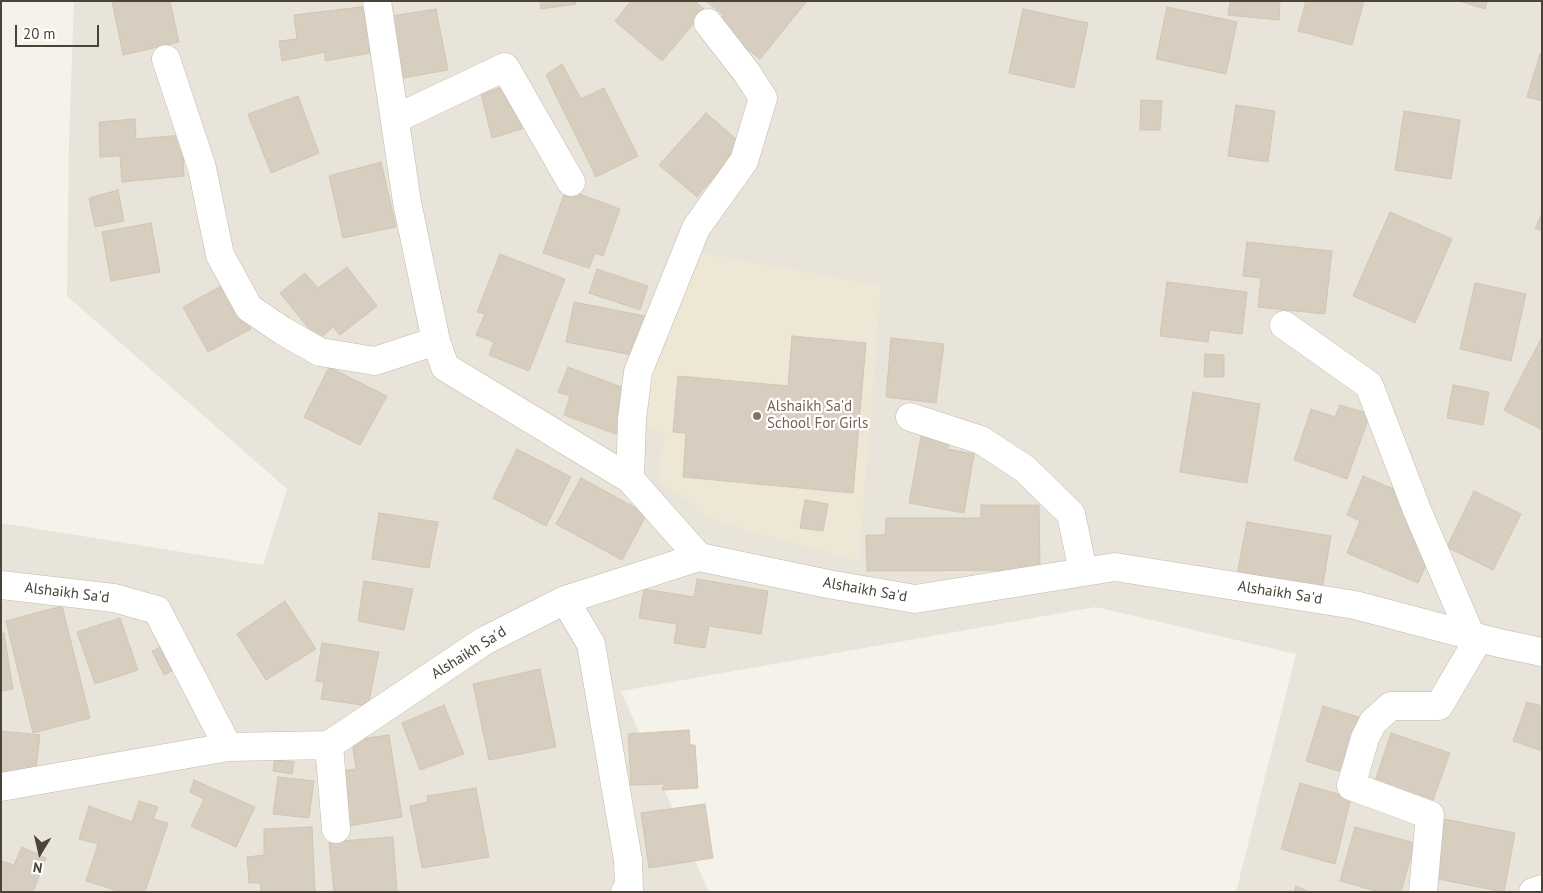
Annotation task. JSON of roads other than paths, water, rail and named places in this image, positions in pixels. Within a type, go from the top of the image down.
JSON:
[{"type":"street","points":[[377,1],[407,202],[436,341],[445,367],[630,478],[699,557]]},
{"type":"street","points":[[630,478],[632,419],[638,372],[696,228],[744,161],[762,98],[747,72],[708,22]]},
{"type":"street","points":[[166,59],[202,168],[220,255],[249,308],[290,335],[320,352],[330,354],[375,361],[436,341]]},
{"type":"street","points":[[395,120],[505,67],[571,182]]},
{"type":"street","points":[[1284,325],[1369,385],[1418,510],[1475,637],[1439,706],[1391,706],[1374,722],[1365,738],[1351,786],[1430,815],[1423,892]]},
{"type":"street","points":[[910,417],[981,440],[1025,470],[1071,514],[1083,572]]},
{"type":"street","name":"Alshaikh Sa'd","points":[[329,744],[484,640],[565,600],[699,557],[828,584],[915,599],[1115,567],[1345,603],[1475,637],[1542,652]]},
{"type":"street","name":"Alshaikh Sa'd","points":[[1,585],[114,598],[157,610],[228,748]]},
{"type":"street","points":[[565,600],[591,644],[628,860],[628,888],[625,892]]},
{"type":"street","points":[[1,786],[228,748],[329,744],[336,829]]},
{"type":"street","points":[[1533,892],[1542,889]]},
{"type":"place","name":"Alshaikh Sa'd School For Girls","points":[[757,416]]}]
